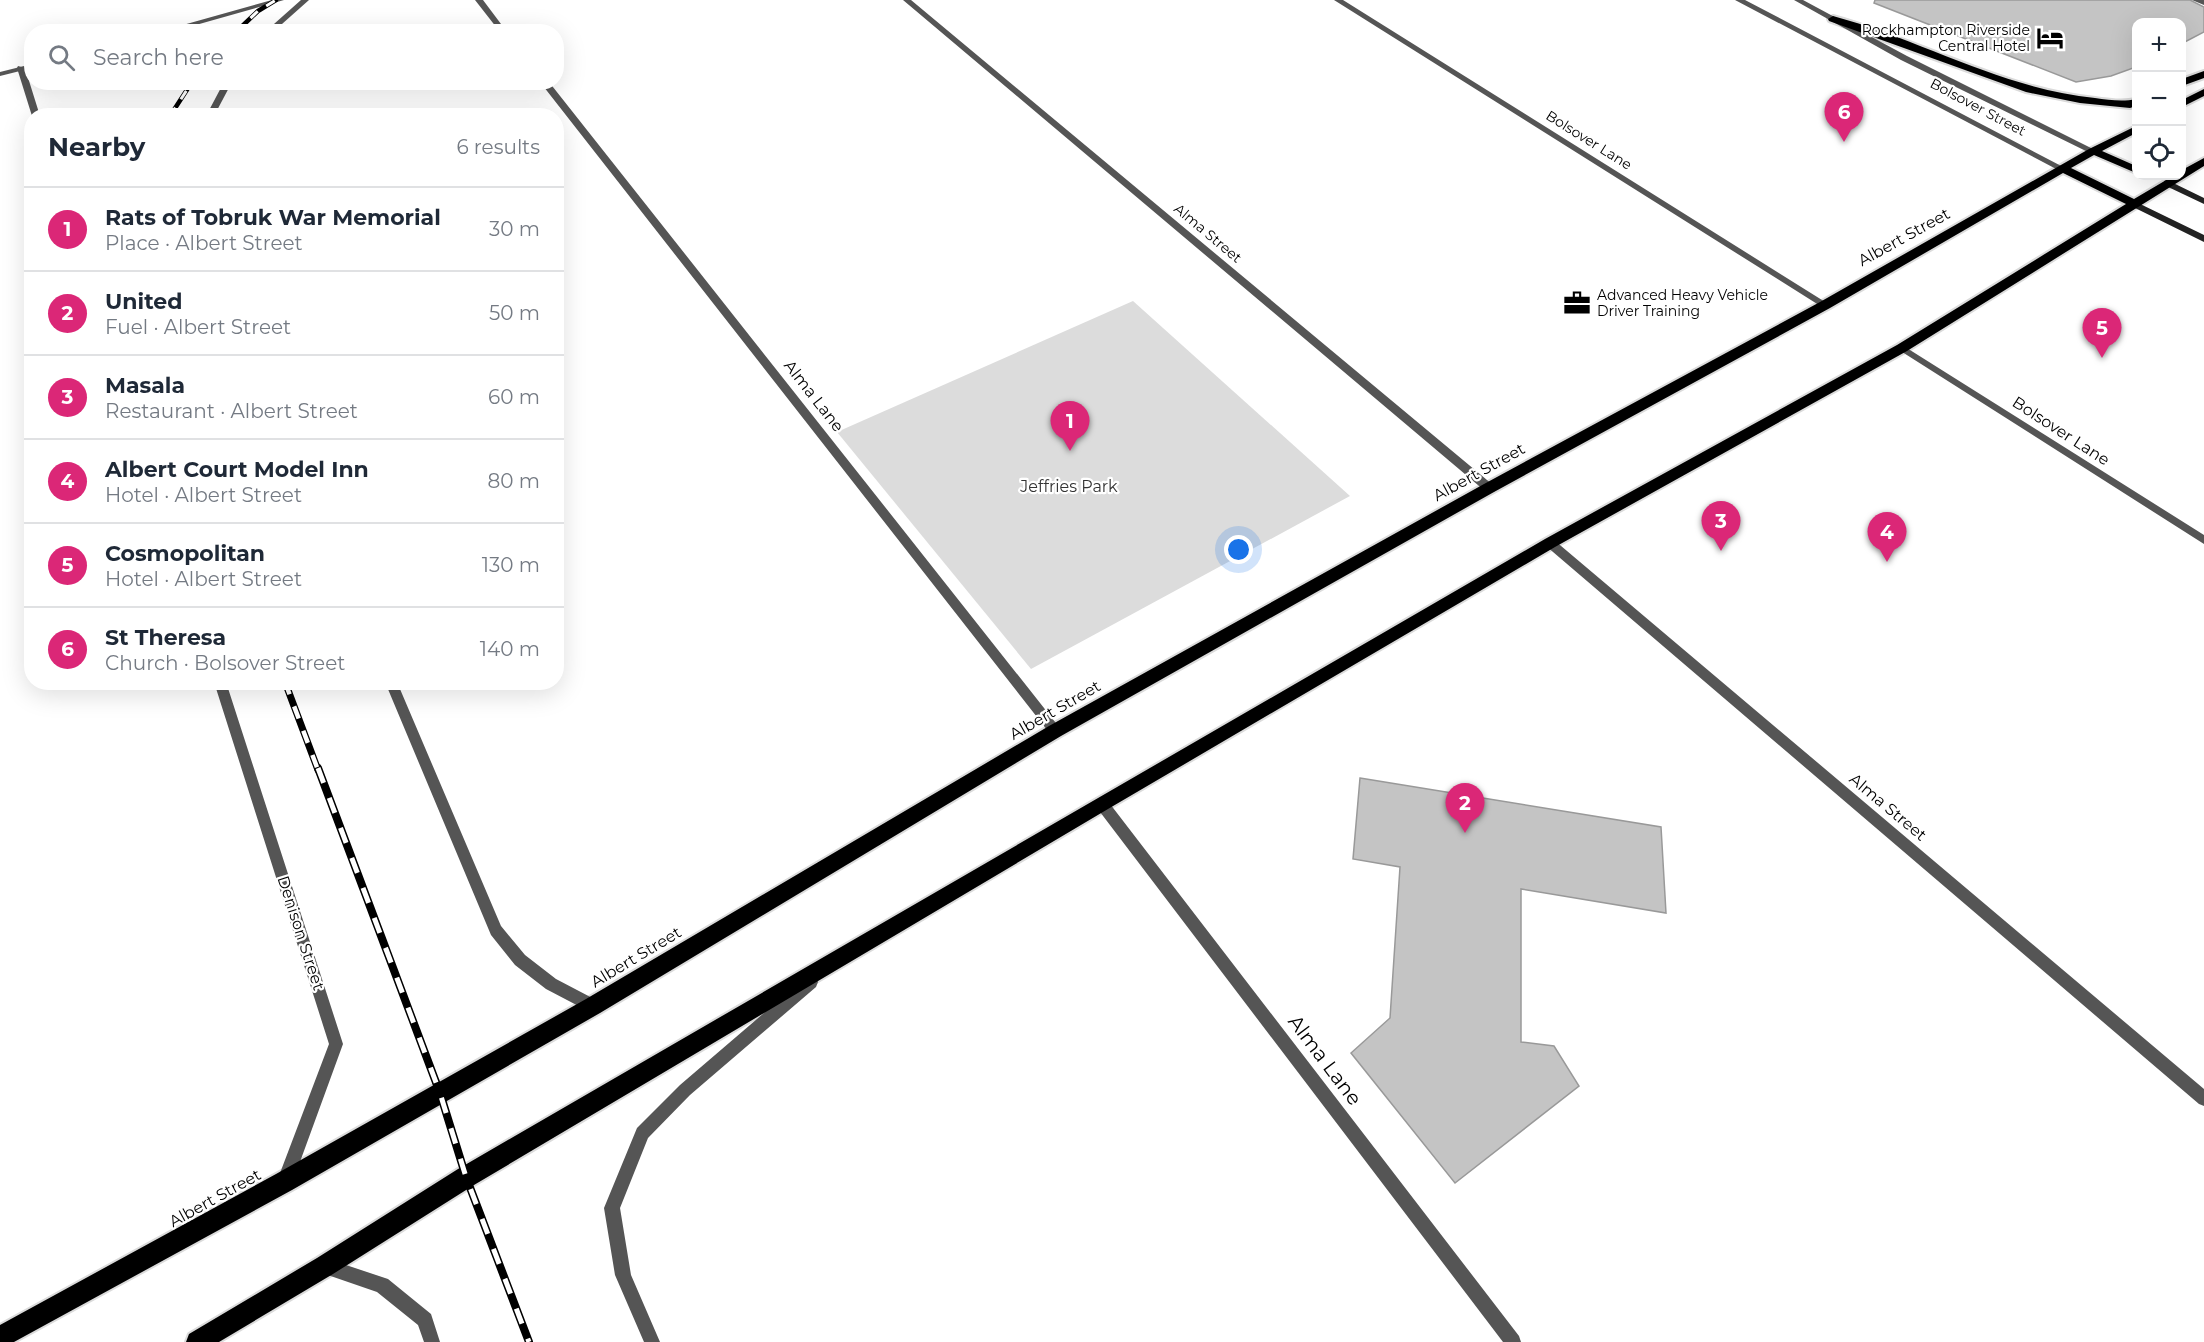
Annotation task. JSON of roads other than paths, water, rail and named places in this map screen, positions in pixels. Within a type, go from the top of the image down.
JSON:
[{"type":"highway","points":[[1833,19],[2030,90],[2080,100],[2132,104]]},
{"type":"highway","points":[[2186,81],[2204,74]]},
{"type":"highway","points":[[2186,101],[2204,92]]},
{"type":"highway","name":"Albert Street","points":[[0,1338],[284,1182],[593,1006],[1055,731],[1489,488],[1825,305],[2093,151],[2132,131]]},
{"type":"highway","name":"Bolsover Street","points":[[2093,151],[2132,168]]},
{"type":"highway","points":[[2186,172],[2204,161]]},
{"type":"highway","name":"Bolsover Street","points":[[2063,169],[2134,204]]},
{"type":"highway","points":[[2159,180],[2167,183]]},
{"type":"highway","points":[[197,1342],[325,1266],[466,1177],[841,956],[1550,543],[1902,348],[2172,180]]},
{"type":"main road","points":[[2167,183],[2204,201]]},
{"type":"main road","name":"Bolsover Street","points":[[2134,204],[2204,239]]},
{"type":"street","points":[[191,24],[280,0]]},
{"type":"street","points":[[277,24],[305,0]]},
{"type":"street","points":[[479,0],[498,24]]},
{"type":"street","name":"Alma Street","points":[[907,0],[1489,488]]},
{"type":"street","name":"Bolsover Lane","points":[[1338,0],[1825,305]]},
{"type":"street","name":"Bolsover Street","points":[[1739,0],[2063,169]]},
{"type":"street","name":"Bolsover Street","points":[[1798,0],[1904,58],[2093,151]]},
{"type":"street","points":[[2196,0],[2204,3]]},
{"type":"street","points":[[0,74],[24,67]]},
{"type":"street","points":[[21,68],[24,78]]},
{"type":"street","points":[[28,90],[34,108]]},
{"type":"street","points":[[214,108],[224,90]]},
{"type":"street","name":"Alma Lane","points":[[550,90],[1055,731]]},
{"type":"street","name":"Bolsover Lane","points":[[1902,348],[2204,540]]},
{"type":"street","name":"Alma Street","points":[[1550,543],[2204,1098]]},
{"type":"street","name":"Denison Street","points":[[223,690],[336,1044],[284,1182]]},
{"type":"street","points":[[394,690],[496,930],[520,960],[551,984],[593,1006]]},
{"type":"street","name":"Alma Lane","points":[[1102,804],[1513,1342]]},
{"type":"street","points":[[652,1342],[623,1275],[612,1208],[642,1133],[685,1090],[841,956]]},
{"type":"street","points":[[325,1266],[382,1285],[425,1320],[432,1342]]},
{"type":"railway","points":[[244,24],[258,11],[276,0]]},
{"type":"railway","points":[[175,108],[187,90]]},
{"type":"railway","points":[[288,690],[318,770]]},
{"type":"railway","points":[[318,768],[440,1093],[466,1177],[529,1342]]},
{"type":"place","name":"Rockhampton Riverside Central Hotel","points":[[2050,38]]},
{"type":"place","name":"St Theresa","points":[[1844,142]]},
{"type":"place","name":"Advanced Heavy Vehicle Driver Training","points":[[1577,303]]},
{"type":"place","name":"Cosmopolitan","points":[[2102,358]]},
{"type":"place","name":"Rats of Tobruk War Memorial","points":[[1070,451]]},
{"type":"place","name":"Masala","points":[[1721,551]]},
{"type":"place","name":"Albert Court Model Inn","points":[[1887,562]]},
{"type":"place","name":"United","points":[[1465,833]]},
{"type":"park label","name":"Jeffries Park","points":[[1069,486]]}]
